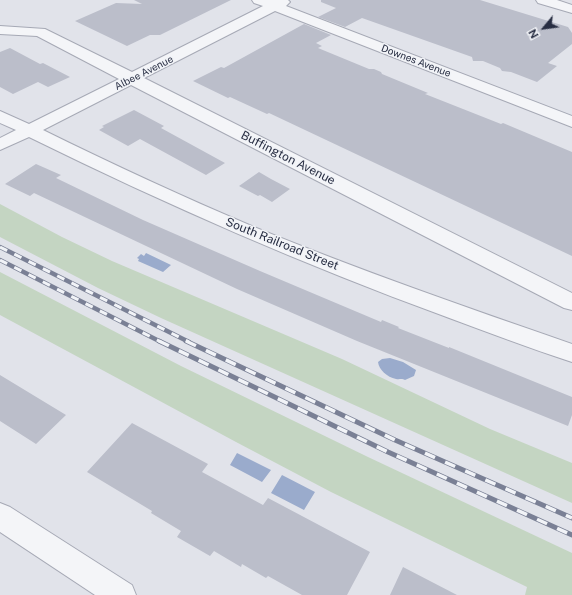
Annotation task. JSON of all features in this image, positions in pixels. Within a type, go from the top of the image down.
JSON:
[{"type":"street","name":"Downes Avenue","points":[[259,0],[281,3],[572,122]]},
{"type":"street","points":[[543,0],[572,9]]},
{"type":"street","name":"Albee Avenue","points":[[0,145],[281,3]]},
{"type":"street","name":"Buffington Avenue","points":[[0,30],[40,32],[572,302]]},
{"type":"street","name":"South Railroad Street","points":[[0,116],[108,169],[197,209],[335,266],[484,322],[572,353]]},
{"type":"street","points":[[0,516],[121,595]]},
{"type":"green space","points":[[0,204],[62,237],[112,261],[342,359],[490,429],[572,463],[572,503],[161,318],[98,288],[0,237]]},
{"type":"green space","points":[[0,272],[181,366],[368,457],[572,553],[572,595],[525,595],[527,587],[331,492],[0,315]]},
{"type":"water","points":[[146,253],[171,265],[163,272],[138,261],[139,259],[137,258],[141,254],[144,256]]},
{"type":"water","points":[[390,358],[403,362],[416,370],[414,376],[405,380],[396,379],[387,375],[380,368],[378,362],[382,359]]},
{"type":"water","points":[[237,453],[271,470],[262,482],[230,465]]},
{"type":"water","points":[[282,475],[315,492],[304,510],[271,493]]},
{"type":"building","points":[[134,0],[231,0],[160,35],[150,35],[127,46],[75,21],[116,3],[142,4]]},
{"type":"building","points":[[321,0],[480,0],[568,27],[572,33],[572,44],[548,63],[557,66],[537,82],[511,72],[502,71],[500,68],[483,61],[473,61],[472,57],[362,18],[345,27],[318,17],[336,8],[321,2]]},
{"type":"building","points":[[304,24],[331,35],[316,43],[322,46],[318,48],[369,69],[374,69],[382,74],[428,93],[425,94],[501,124],[503,123],[572,152],[572,256],[269,113],[267,114],[230,97],[228,98],[193,81],[221,67],[224,68]]},
{"type":"building","points":[[10,48],[40,64],[43,63],[70,77],[48,87],[38,82],[13,94],[0,87],[0,52]]},
{"type":"building","points":[[134,110],[164,126],[161,128],[225,163],[206,175],[140,139],[128,146],[99,130],[104,127],[102,126]]},
{"type":"building","points":[[36,164],[61,175],[56,178],[143,220],[260,271],[381,322],[382,320],[399,327],[398,328],[572,397],[572,415],[568,426],[357,341],[237,289],[34,193],[30,196],[5,184]]},
{"type":"building","points":[[259,172],[290,189],[272,202],[239,186]]},
{"type":"building","points":[[0,375],[66,415],[36,444],[0,421]]},
{"type":"building","points":[[132,423],[208,464],[202,472],[263,505],[268,498],[370,552],[347,595],[302,595],[268,576],[266,578],[242,564],[241,567],[214,551],[210,556],[177,537],[181,531],[151,513],[152,511],[87,472]]},
{"type":"building","points":[[403,567],[457,595],[390,595]]},
{"type":"railway","points":[[0,247],[189,342]]},
{"type":"railway","points":[[0,260],[160,341]]},
{"type":"railway","points":[[160,341],[388,452],[572,535]]},
{"type":"railway","points":[[186,341],[395,440],[572,518]]}]
